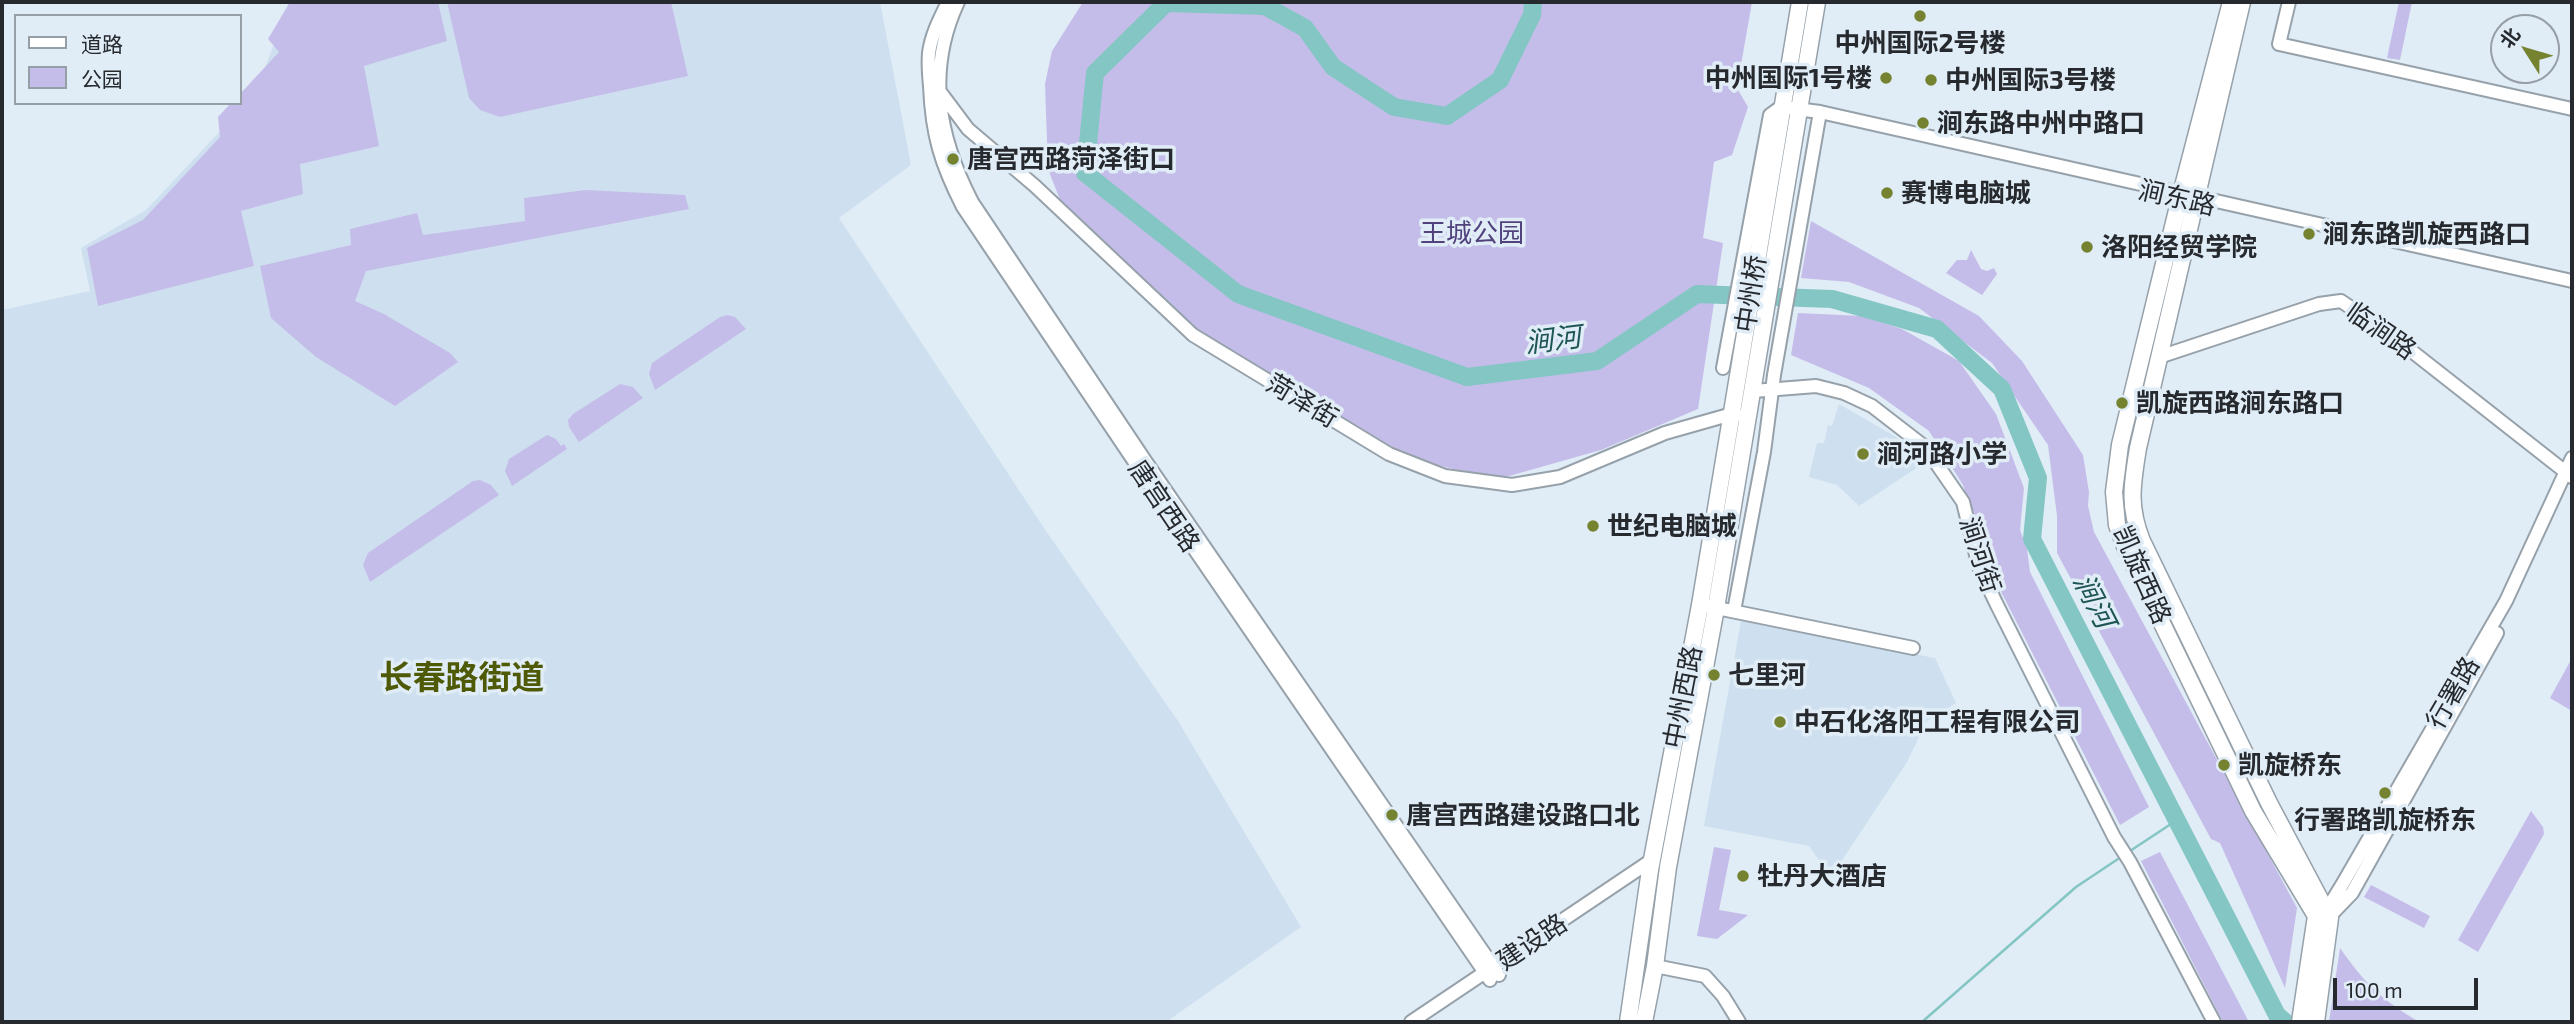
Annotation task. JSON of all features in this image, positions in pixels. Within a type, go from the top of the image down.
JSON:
[{"type":"main road","name":"中州桥","points":[[1731,370],[1757,216],[1781,110],[1800,2]]},
{"type":"main road","name":"中州桥","points":[[1754,383],[1817,2]]},
{"type":"main road","name":"凯旋西路","points":[[2231,2],[2188,197],[2159,357],[2138,448],[2132,492],[2134,521],[2322,918]]},
{"type":"main road","name":"凯旋西路","points":[[2242,2],[2120,445],[2114,492],[2117,525],[2253,811],[2322,918]]},
{"type":"main road","name":"中州西路","points":[[1644,1022],[1655,966],[1708,606],[1732,414],[1731,370]]},
{"type":"main road","name":"中州西路","points":[[1628,1022],[1651,865],[1754,383]]},
{"type":"main road","points":[[2300,1022],[2322,918]]},
{"type":"main road","points":[[2316,1022],[2322,918]]},
{"type":"street","name":"唐宫西路","points":[[948,2],[938,22],[929,53],[931,106],[935,137],[946,173],[963,207],[1138,467],[1492,974]]},
{"type":"street","name":"唐宫西路","points":[[958,2],[948,23],[939,55],[940,93],[945,135],[955,169],[972,202],[1492,974]]},
{"type":"street","points":[[2289,2],[2279,44],[2572,109]]},
{"type":"street","name":"菏泽街","points":[[940,93],[968,129],[1035,186],[1193,335],[1389,454],[1445,476],[1512,485],[1560,477],[1665,433],[1732,414],[1749,416]]},
{"type":"street","name":"涧东路","points":[[1781,110],[1819,115],[2572,281]]},
{"type":"street","points":[[1734,611],[1764,452],[1774,375],[1819,115]]},
{"type":"street","name":"涧东路","points":[[2188,197],[2572,287]]},
{"type":"street","name":"临涧路","points":[[2159,357],[2319,304],[2341,301],[2395,338],[2570,474]]},
{"type":"street","name":"涧河街","points":[[1754,383],[1772,390],[1816,386],[1844,393],[1872,406],[1925,447],[1963,502],[1979,567],[2114,836],[2214,1022]]},
{"type":"street","name":"行署路","points":[[2322,918],[2352,893],[2513,604],[2570,474],[2572,458]]},
{"type":"street","points":[[1708,606],[1913,648]]},
{"type":"street","name":"建设路","points":[[1426,1022],[1651,865],[1668,867]]},
{"type":"street","points":[[1655,966],[1705,976],[1723,996],[1739,1022]]},
{"type":"street","name":"建设路","points":[[1411,1022],[1492,974]]},
{"type":"shaded area","points":[[289,2],[880,2],[911,165],[839,218],[1044,528],[1178,721],[1301,927],[1166,1022],[2,1022],[2,310],[90,291],[81,248],[146,210],[256,93]]},
{"type":"shaded area","name":"涧河路小学","points":[[1839,404],[1896,437],[1921,465],[1859,506],[1837,485],[1809,477],[1817,443],[1824,443],[1828,425],[1832,426]]},
{"type":"shaded area","points":[[1741,621],[1935,658],[1956,703],[1927,721],[1907,762],[1831,877],[1809,846],[1704,826]]},
{"type":"green space","points":[[290,2],[438,2],[447,41],[364,66],[379,146],[300,164],[303,194],[241,211],[254,266],[98,306],[87,248],[143,220],[220,137],[218,117],[229,105],[242,105],[242,92],[279,52],[268,39]]},
{"type":"green space","points":[[447,2],[671,2],[688,76],[500,117],[480,110],[469,98]]},
{"type":"green space","name":"王城公园","points":[[1083,2],[1752,2],[1737,88],[1748,107],[1732,155],[1714,162],[1703,238],[1723,243],[1698,409],[1601,450],[1495,480],[1419,460],[1361,438],[1148,300],[1071,228],[1048,169],[1045,84],[1052,51]]},
{"type":"green space","points":[[2399,2],[2412,2],[2400,60],[2387,58]]},
{"type":"green space","points":[[585,190],[685,195],[689,209],[366,271],[355,301],[384,314],[450,353],[458,362],[395,406],[316,357],[271,318],[260,266],[351,245],[350,229],[417,213],[423,235],[525,221],[524,198]]},
{"type":"green space","points":[[1811,221],[1979,316],[2022,361],[2083,455],[2089,492],[2088,506],[2094,532],[2297,908],[2285,988],[2220,843],[2211,839],[2057,553],[2057,516],[2048,445],[1992,363],[1919,308],[1849,282],[1801,278]]},
{"type":"green space","points":[[1971,250],[1981,269],[1987,271],[1994,268],[1997,274],[1982,295],[1946,273],[1957,260],[1967,260]]},
{"type":"green space","points":[[1798,313],[1862,316],[1902,329],[1959,361],[1996,414],[2024,488],[2020,530],[2027,549],[2030,572],[2149,807],[2120,825],[1988,566],[1963,485],[1929,431],[1869,388],[1791,355]]},
{"type":"green space","points":[[727,315],[735,317],[746,329],[655,390],[649,374],[652,363]]},
{"type":"green space","points":[[620,384],[633,387],[643,398],[579,442],[569,427],[568,420]]},
{"type":"green space","points":[[547,435],[556,439],[561,446],[564,444],[567,449],[512,486],[505,471],[509,459]]},
{"type":"green space","points":[[480,480],[491,485],[499,495],[370,582],[363,565],[368,553],[473,481]]},
{"type":"green space","points":[[2572,658],[2572,711],[2550,698]]},
{"type":"green space","points":[[2531,811],[2543,827],[2544,834],[2478,952],[2458,940]]},
{"type":"green space","points":[[1714,847],[1731,850],[1719,910],[1748,915],[1717,939],[1697,936]]},
{"type":"green space","points":[[2160,852],[2249,1022],[2223,1022],[2141,861]]},
{"type":"green space","points":[[2371,885],[2430,916],[2424,928],[2364,897]]},
{"type":"green space","points":[[2340,948],[2375,990],[2419,1022],[2329,1022]]},
{"type":"waterway","name":"涧河","points":[[1533,2],[1532,15],[1500,80],[1447,116],[1394,107],[1333,67],[1305,28],[1265,6],[1166,3],[1095,73],[1085,173],[1238,294],[1467,377],[1597,361],[1697,294],[1832,299],[1937,329],[2002,389],[2038,478],[2032,539],[2277,1015],[2285,1022]]},
{"type":"waterway","points":[[2130,851],[2177,820]]},
{"type":"waterway","points":[[1922,1022],[2076,887],[2121,857]]},
{"type":"place","name":"中州国际2号楼","points":[[1920,16]]},
{"type":"place","name":"中州国际1号楼","points":[[1886,78]]},
{"type":"place","name":"中州国际3号楼","points":[[1931,80]]},
{"type":"place","name":"涧东路中州中路口","points":[[1923,123]]},
{"type":"place","name":"唐宫西路菏泽街口","points":[[953,159]]},
{"type":"place","name":"赛博电脑城","points":[[1887,193]]},
{"type":"place","name":"涧东路凯旋西路口","points":[[2309,234]]},
{"type":"place","name":"洛阳经贸学院","points":[[2087,247]]},
{"type":"place","name":"凯旋西路涧东路口","points":[[2122,403]]},
{"type":"place","name":"涧河路小学","points":[[1863,454]]},
{"type":"place","name":"世纪电脑城","points":[[1593,526]]},
{"type":"place","name":"七里河","points":[[1714,675]]},
{"type":"place","name":"中石化洛阳工程有限公司","points":[[1780,722]]},
{"type":"place","name":"凯旋桥东","points":[[2224,765]]},
{"type":"place","name":"行署路凯旋桥东","points":[[2385,793]]},
{"type":"place","name":"唐宫西路建设路口北","points":[[1392,815]]},
{"type":"place","name":"牡丹大酒店","points":[[1743,876]]},
{"type":"district","name":"长春路街道","points":[[462,678]]}]
